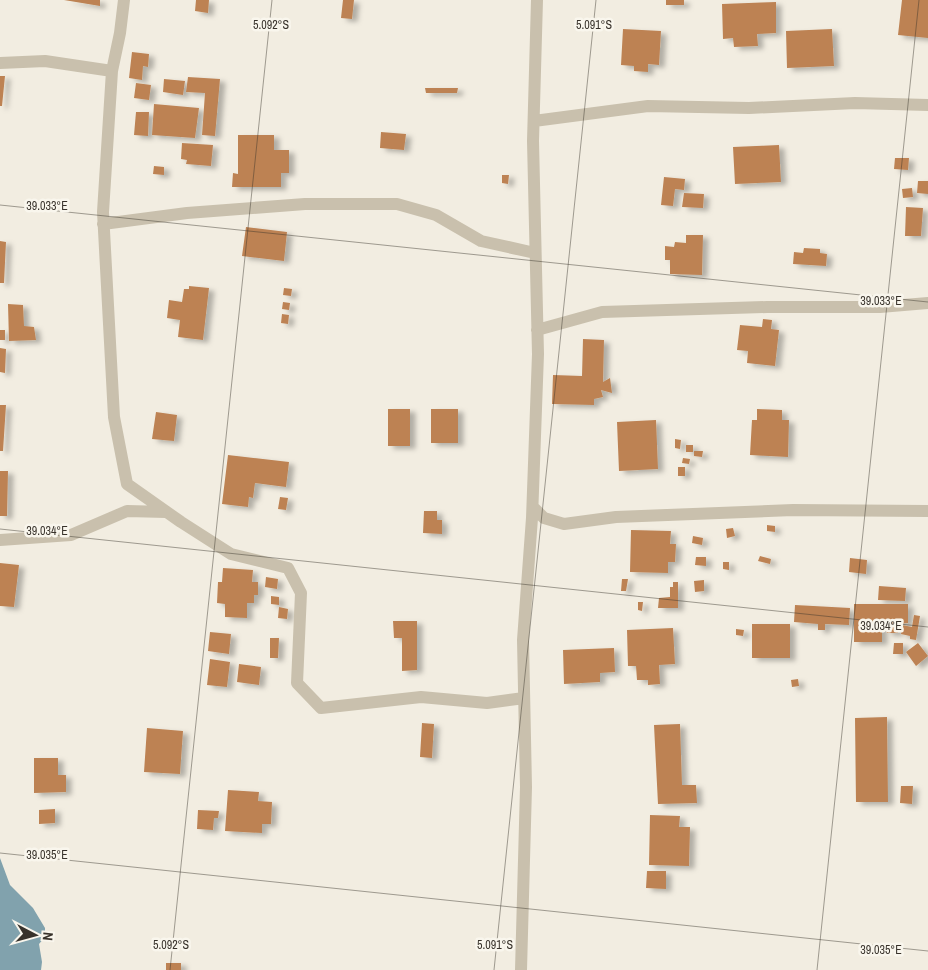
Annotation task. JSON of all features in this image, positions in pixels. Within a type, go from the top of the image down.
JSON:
[{"type":"street","points":[[124,0],[120,33],[112,71],[103,212],[114,418],[127,484],[231,554],[288,568],[301,593],[297,683],[320,708],[421,697],[487,703],[524,698]]},
{"type":"street","points":[[521,970],[526,787],[523,640],[532,507],[538,354],[534,121],[537,0]]},
{"type":"street","points":[[0,63],[45,62],[112,71]]},
{"type":"street","points":[[534,121],[648,106],[749,108],[855,103],[928,105]]},
{"type":"street","points":[[104,224],[187,213],[305,204],[397,204],[436,216],[481,241],[535,254]]},
{"type":"street","points":[[537,330],[602,312],[880,306],[928,303]]},
{"type":"street","points":[[532,507],[544,518],[564,524],[616,517],[793,510],[928,511]]},
{"type":"street","points":[[0,540],[72,535],[127,511],[166,512]]},
{"type":"water","points":[[0,858],[10,885],[33,908],[45,928],[45,937],[39,944],[42,962],[41,970],[0,970]]},
{"type":"building","points":[[64,0],[100,0],[100,6]]},
{"type":"building","points":[[196,0],[209,0],[208,13],[195,11]]},
{"type":"building","points":[[343,0],[354,0],[352,19],[341,18]]},
{"type":"building","points":[[666,0],[684,0],[684,5],[666,5]]},
{"type":"building","points":[[902,0],[928,0],[928,38],[898,35]]},
{"type":"building","points":[[776,2],[776,33],[757,34],[758,46],[734,47],[733,38],[723,39],[722,4]]},
{"type":"building","points":[[623,29],[661,31],[659,65],[648,64],[648,72],[634,71],[634,66],[621,65]]},
{"type":"building","points":[[832,29],[834,66],[787,68],[786,31]]},
{"type":"building","points":[[132,52],[149,54],[148,67],[143,66],[142,80],[129,78]]},
{"type":"building","points":[[0,76],[5,76],[2,106],[0,106]]},
{"type":"building","points":[[188,77],[220,79],[215,136],[202,135],[205,93],[186,92]]},
{"type":"building","points":[[164,79],[185,81],[183,95],[163,92]]},
{"type":"building","points":[[136,83],[151,85],[149,100],[134,98]]},
{"type":"building","points":[[425,88],[458,88],[457,93],[426,93]]},
{"type":"building","points":[[154,104],[199,108],[195,138],[152,135]]},
{"type":"building","points":[[136,112],[149,112],[148,136],[134,135]]},
{"type":"building","points":[[381,132],[406,134],[404,150],[380,148]]},
{"type":"building","points":[[238,135],[274,135],[274,150],[289,150],[289,173],[281,173],[281,187],[232,187],[233,173],[238,174]]},
{"type":"building","points":[[182,143],[213,145],[211,166],[186,164],[187,160],[181,159]]},
{"type":"building","points":[[779,145],[781,182],[735,184],[733,147]]},
{"type":"building","points":[[895,158],[909,158],[908,170],[894,169]]},
{"type":"building","points":[[154,166],[164,167],[164,175],[153,174]]},
{"type":"building","points":[[502,175],[509,175],[508,184],[502,183]]},
{"type":"building","points":[[664,177],[685,179],[684,190],[675,189],[673,206],[661,205]]},
{"type":"building","points":[[918,181],[928,181],[928,194],[917,193]]},
{"type":"building","points":[[912,188],[913,197],[903,198],[902,189]]},
{"type":"building","points":[[684,193],[704,194],[703,208],[682,207]]},
{"type":"building","points":[[906,207],[923,208],[921,236],[905,236]]},
{"type":"building","points":[[246,227],[287,232],[284,261],[242,256]]},
{"type":"building","points":[[686,235],[703,235],[702,275],[670,274],[670,260],[665,260],[665,246],[674,247],[675,242],[686,243]]},
{"type":"building","points":[[0,241],[6,242],[4,283],[0,283]]},
{"type":"building","points":[[804,248],[820,249],[820,253],[827,254],[826,266],[793,264],[794,252],[803,253]]},
{"type":"building","points":[[189,286],[209,288],[203,340],[178,337],[180,320],[167,318],[169,300],[182,302],[184,289],[189,289]]},
{"type":"building","points":[[284,288],[292,289],[291,296],[283,295]]},
{"type":"building","points":[[283,302],[290,303],[289,310],[282,309]]},
{"type":"building","points":[[8,304],[23,305],[24,326],[34,327],[36,340],[9,341]]},
{"type":"building","points":[[282,314],[289,315],[288,324],[281,323]]},
{"type":"building","points":[[763,319],[772,320],[771,329],[779,330],[775,366],[747,363],[748,351],[737,350],[740,325],[762,327]]},
{"type":"building","points":[[0,330],[5,330],[5,340],[0,340]]},
{"type":"building","points":[[583,339],[604,340],[603,382],[610,378],[612,393],[601,390],[603,397],[594,399],[594,405],[552,404],[553,375],[582,376]]},
{"type":"building","points":[[0,348],[6,349],[5,373],[0,372]]},
{"type":"building","points":[[0,405],[6,405],[3,451],[0,451]]},
{"type":"building","points":[[388,409],[410,409],[410,446],[388,446]]},
{"type":"building","points":[[431,409],[458,409],[458,443],[431,443]]},
{"type":"building","points":[[757,409],[782,410],[782,420],[789,420],[788,457],[750,455],[752,420],[757,420]]},
{"type":"building","points":[[156,412],[177,415],[174,441],[152,439]]},
{"type":"building","points":[[656,420],[658,469],[619,471],[617,422]]},
{"type":"building","points":[[675,439],[681,440],[680,449],[675,448]]},
{"type":"building","points":[[686,445],[693,445],[693,452],[686,452]]},
{"type":"building","points":[[694,451],[703,451],[702,457],[694,456]]},
{"type":"building","points":[[228,455],[289,462],[286,487],[255,483],[253,498],[249,497],[248,507],[222,504]]},
{"type":"building","points":[[683,458],[690,459],[689,464],[682,463]]},
{"type":"building","points":[[678,467],[685,467],[685,476],[678,476]]},
{"type":"building","points":[[0,471],[8,471],[7,516],[0,516]]},
{"type":"building","points":[[280,497],[288,498],[286,510],[278,509]]},
{"type":"building","points":[[424,511],[437,511],[437,520],[442,520],[442,534],[423,533]]},
{"type":"building","points":[[767,525],[775,526],[775,532],[767,531]]},
{"type":"building","points":[[733,528],[735,536],[727,538],[726,529]]},
{"type":"building","points":[[631,530],[671,531],[670,544],[676,544],[675,562],[668,562],[668,573],[630,572]]},
{"type":"building","points":[[693,536],[703,538],[702,545],[692,543]]},
{"type":"building","points":[[760,556],[771,559],[770,564],[758,561]]},
{"type":"building","points":[[696,557],[706,557],[706,566],[695,565]]},
{"type":"building","points":[[850,558],[867,560],[866,574],[849,572]]},
{"type":"building","points":[[723,562],[729,562],[729,570],[723,569]]},
{"type":"building","points":[[0,563],[19,565],[14,607],[0,606]]},
{"type":"building","points":[[223,568],[253,570],[252,582],[258,582],[258,595],[254,595],[254,603],[247,603],[247,618],[225,617],[225,604],[217,603],[218,582],[222,582]]},
{"type":"building","points":[[266,577],[278,579],[277,589],[265,587]]},
{"type":"building","points":[[622,579],[628,579],[626,591],[621,591]]},
{"type":"building","points":[[704,580],[704,591],[695,592],[694,581]]},
{"type":"building","points":[[673,582],[678,582],[678,608],[658,608],[659,598],[670,597],[670,587],[673,587]]},
{"type":"building","points":[[879,586],[906,588],[905,601],[878,600]]},
{"type":"building","points":[[271,596],[279,597],[279,605],[271,604]]},
{"type":"building","points":[[638,602],[643,602],[642,611],[638,610]]},
{"type":"building","points":[[854,604],[908,604],[908,623],[898,624],[898,633],[887,633],[886,625],[882,625],[882,642],[854,642]]},
{"type":"building","points":[[795,605],[850,608],[849,625],[825,624],[825,630],[818,630],[818,624],[794,622]]},
{"type":"building","points":[[279,607],[288,609],[287,619],[278,618]]},
{"type":"building","points":[[914,615],[920,616],[916,640],[901,634],[902,625],[912,627]]},
{"type":"building","points":[[393,621],[417,621],[417,670],[402,671],[402,638],[394,638]]},
{"type":"building","points":[[752,624],[790,624],[790,658],[752,658]]},
{"type":"building","points":[[673,628],[675,664],[659,665],[660,684],[648,685],[648,680],[637,680],[636,666],[628,666],[627,630]]},
{"type":"building","points":[[736,629],[744,630],[743,636],[736,635]]},
{"type":"building","points":[[210,632],[231,634],[229,654],[208,651]]},
{"type":"building","points":[[270,638],[279,638],[278,658],[270,658]]},
{"type":"building","points":[[894,643],[903,643],[903,654],[893,654]]},
{"type":"building","points":[[918,643],[928,656],[916,666],[906,652]]},
{"type":"building","points":[[614,648],[615,672],[600,673],[600,682],[564,684],[563,650]]},
{"type":"building","points":[[210,659],[230,662],[227,687],[207,685]]},
{"type":"building","points":[[239,664],[261,667],[259,685],[237,682]]},
{"type":"building","points":[[798,679],[799,686],[792,687],[791,680]]},
{"type":"building","points":[[887,717],[888,802],[856,802],[855,718]]},
{"type":"building","points":[[422,723],[434,724],[432,758],[420,757]]},
{"type":"building","points":[[680,724],[682,785],[696,785],[697,803],[658,804],[654,725]]},
{"type":"building","points":[[147,728],[183,731],[180,774],[144,772]]},
{"type":"building","points":[[34,758],[58,758],[58,775],[66,775],[66,792],[34,793]]},
{"type":"building","points":[[901,786],[913,786],[912,804],[900,803]]},
{"type":"building","points":[[228,790],[259,792],[258,801],[272,802],[271,824],[262,824],[262,833],[225,831]]},
{"type":"building","points":[[55,809],[55,823],[39,824],[39,810]]},
{"type":"building","points":[[198,810],[219,811],[218,818],[214,818],[213,830],[197,829]]},
{"type":"building","points":[[650,815],[680,816],[679,827],[690,827],[689,866],[649,865]]},
{"type":"building","points":[[647,871],[666,871],[666,889],[646,888]]},
{"type":"building","points":[[166,963],[181,963],[181,970],[166,970]]}]
